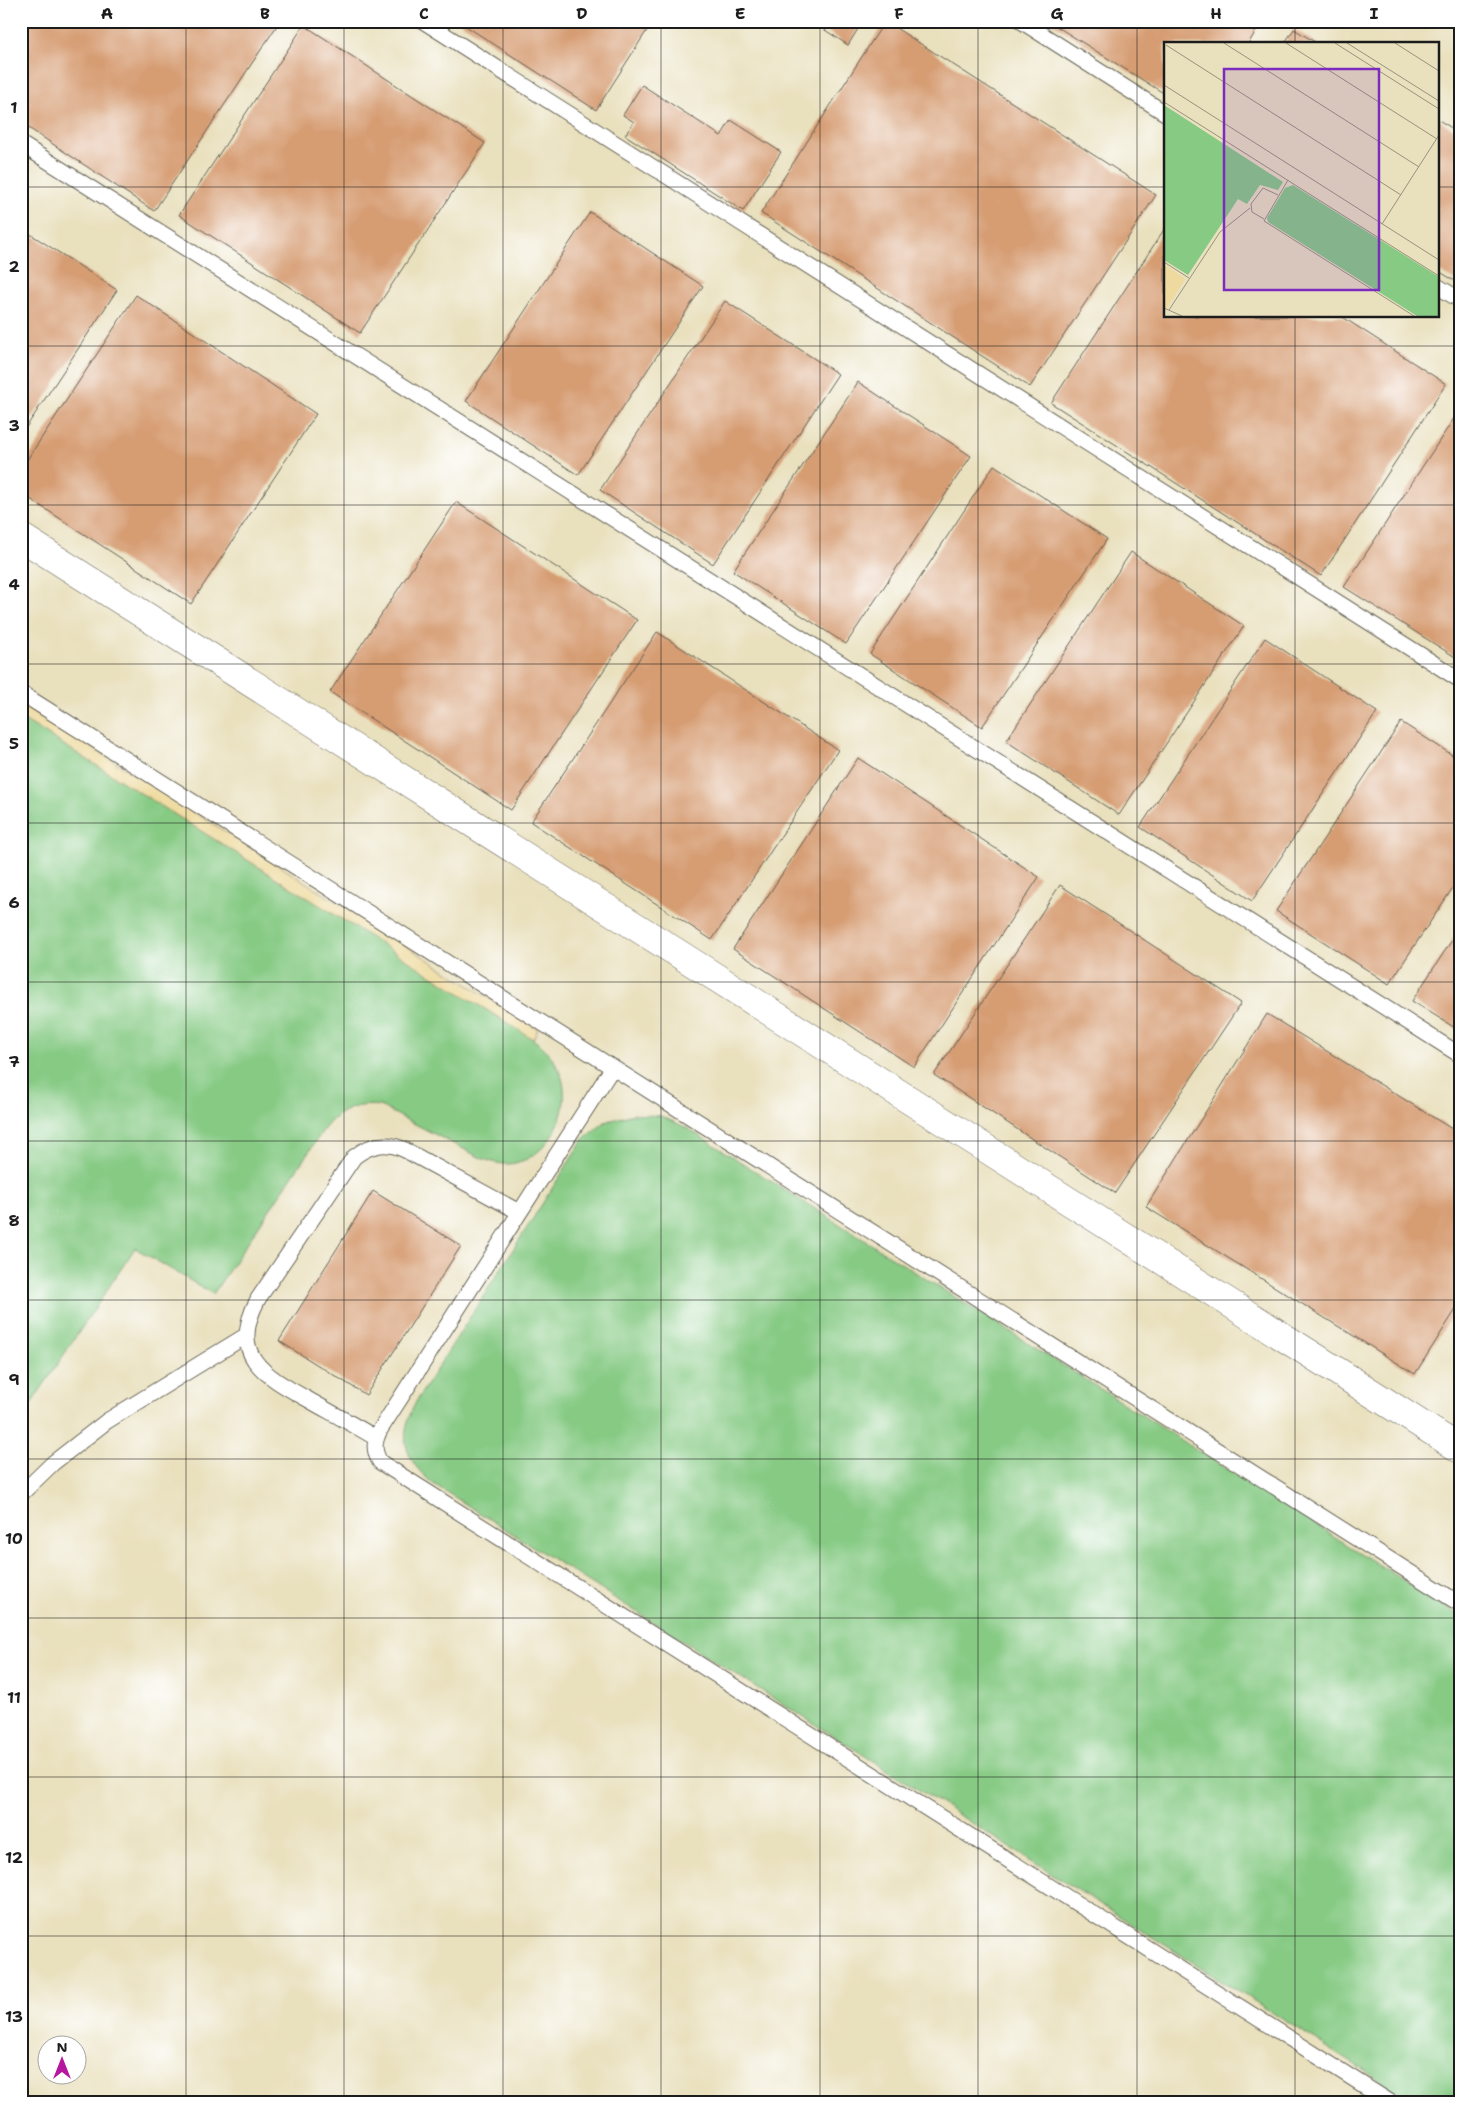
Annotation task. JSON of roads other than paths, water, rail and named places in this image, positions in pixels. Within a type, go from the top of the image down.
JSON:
[{"type":"street","points":[[21,537],[1460,1449]]},
{"type":"lane","points":[[423,21],[1460,680]]},
{"type":"lane","points":[[1021,21],[1164,112]]},
{"type":"lane","points":[[21,144],[1460,1055]]},
{"type":"lane","points":[[1438,287],[1460,300]]},
{"type":"lane","points":[[21,693],[1460,1604]]},
{"type":"lane","points":[[613,1067],[376,1438],[376,1454],[380,1462],[1390,2102]]},
{"type":"lane","points":[[376,1438],[278,1382],[262,1370],[251,1354],[247,1335],[249,1316],[258,1298],[354,1157],[371,1146],[383,1144],[400,1148],[519,1212]]},
{"type":"lane","points":[[21,1494],[53,1463],[108,1421],[247,1335]]}]
